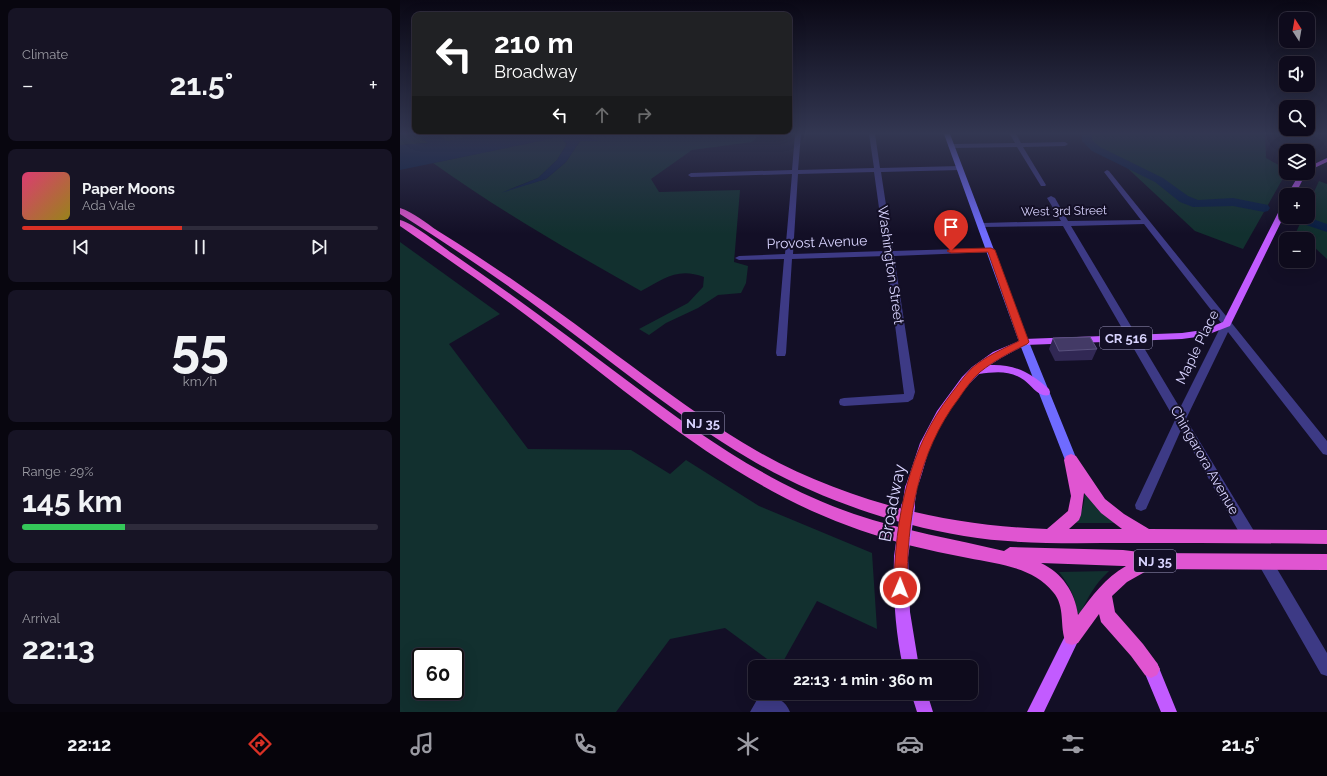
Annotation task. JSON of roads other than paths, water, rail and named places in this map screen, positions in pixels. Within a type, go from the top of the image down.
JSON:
[{"type":"highway","name":"NJ 35","points":[[400,210],[488,267],[675,404],[728,440],[767,462],[812,484],[848,499],[892,513],[963,529],[1022,535],[1327,537]]},
{"type":"highway","name":"NJ 35","points":[[400,222],[489,282],[694,436],[761,477],[814,506],[846,519],[915,541],[983,554],[1123,558],[1148,561],[1327,562]]},
{"type":"highway","points":[[1050,536],[1074,515],[1078,496],[1071,460]]},
{"type":"highway","points":[[1071,460],[1095,497],[1106,509],[1120,520],[1148,536]]},
{"type":"highway","points":[[983,554],[1026,565],[1039,570],[1056,584],[1066,598],[1070,611],[1072,637]]},
{"type":"highway","points":[[1072,637],[1104,593],[1122,577],[1148,561]]},
{"type":"highway","points":[[1104,593],[1107,616],[1137,650],[1151,669]]},
{"type":"main road","points":[[960,168],[1024,342],[1071,460]]},
{"type":"main road","name":"Maple Place","points":[[1227,324],[1279,219]]},
{"type":"main road","name":"CR 516","points":[[1024,342],[1133,338],[1204,333],[1227,324]]},
{"type":"main road","name":"Broadway","points":[[909,660],[906,647],[900,588],[901,557],[911,488],[926,443],[941,414],[956,392],[976,370],[997,355],[1024,342]]},
{"type":"main road","points":[[976,370],[998,368],[1014,370],[1031,379],[1045,392]]},
{"type":"main road","points":[[1035,712],[1072,637]]},
{"type":"main road","points":[[1151,669],[1169,712]]},
{"type":"main road","points":[[921,700],[925,712]]},
{"type":"street","points":[[781,353],[796,167]]},
{"type":"street","points":[[1033,167],[1043,185]]},
{"type":"street","points":[[691,175],[960,168]]},
{"type":"street","name":"Washington Street","points":[[844,402],[895,400],[909,396],[910,392],[877,170]]},
{"type":"street","points":[[1107,172],[1327,450]]},
{"type":"street","name":"Chingarora Avenue","points":[[1051,198],[1249,536]]},
{"type":"street","name":"West 3rd Street","points":[[982,225],[1146,222]]},
{"type":"street","name":"Provost Avenue","points":[[739,258],[991,250]]},
{"type":"street","name":"Maple Place","points":[[1141,505],[1180,418],[1227,324]]},
{"type":"street","points":[[1265,562],[1327,668]]},
{"type":"street","points":[[761,708],[772,704],[782,712]]},
{"type":"water","points":[[400,167],[413,167],[400,170]]},
{"type":"water","points":[[549,167],[560,167],[546,179],[501,193],[538,178]]},
{"type":"waterway","points":[[1133,167],[1159,180],[1184,199],[1197,204],[1233,202],[1264,208]]},
{"type":"waterway","points":[[1315,224],[1327,228]]}]
